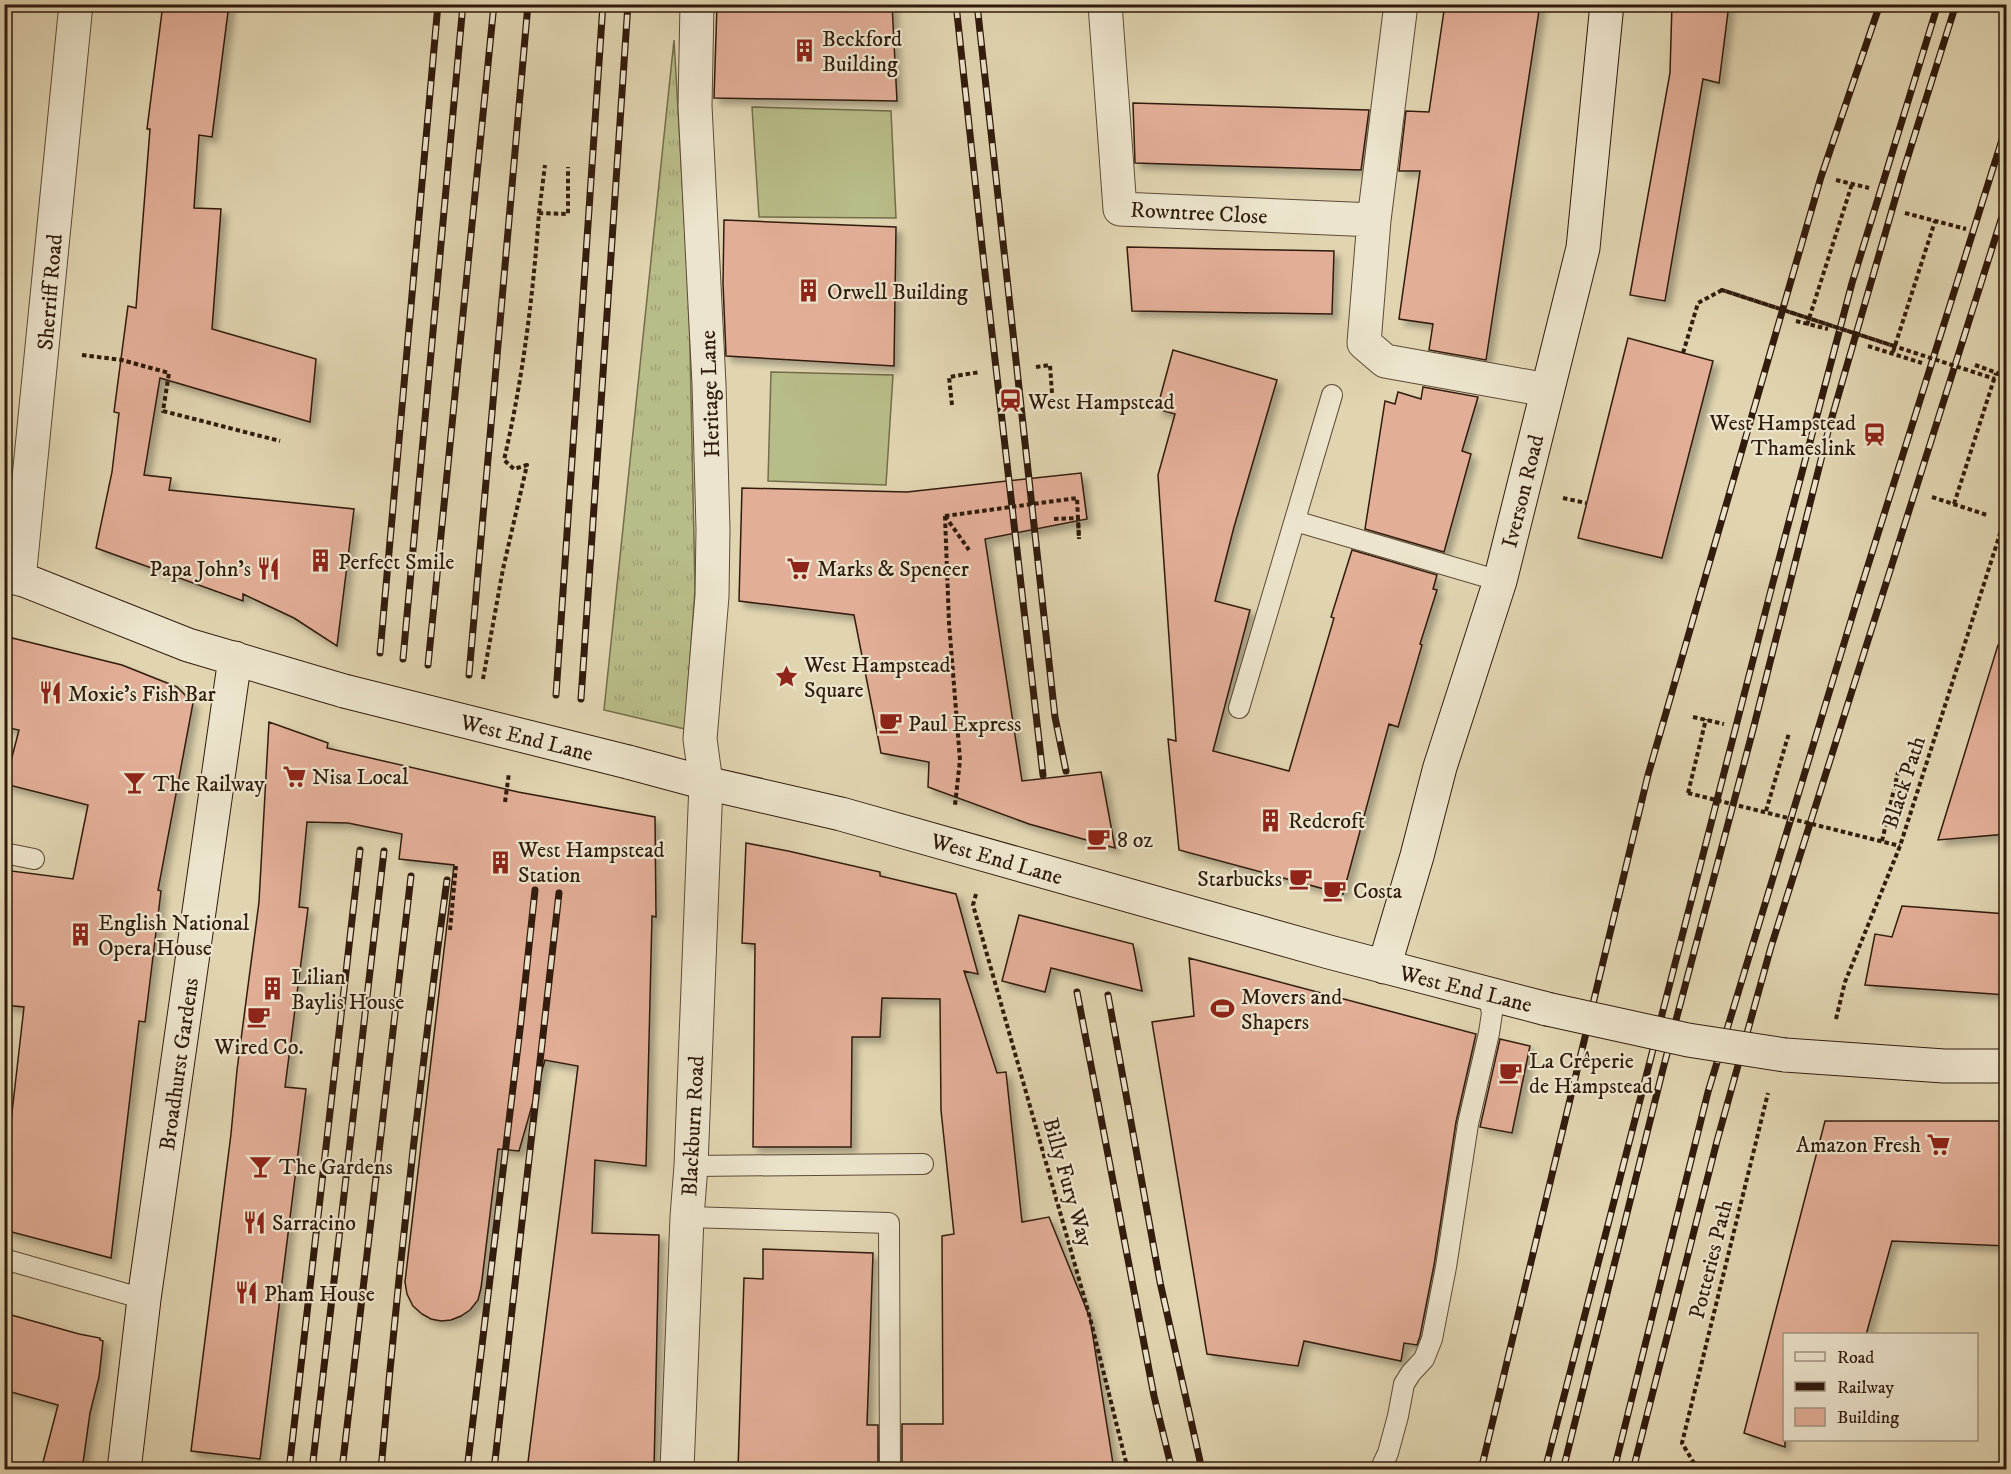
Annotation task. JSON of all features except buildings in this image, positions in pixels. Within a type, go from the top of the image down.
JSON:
[{"type":"street","name":"Sherriff Road","points":[[12,575],[43,350],[76,4]]},
{"type":"street","name":"Heritage Lane","points":[[697,4],[695,106],[709,384],[713,529],[712,596],[700,739],[706,783]]},
{"type":"street","name":"Rowntree Close","points":[[1105,4],[1120,209],[1374,220]]},
{"type":"street","points":[[1401,4],[1374,220],[1364,343],[1385,361],[1547,390]]},
{"type":"street","name":"Iverson Road","points":[[1384,967],[1417,856],[1440,767],[1500,581],[1583,248],[1607,4]]},
{"type":"street","name":"West End Lane","points":[[12,575],[188,645],[344,691],[706,783],[841,814],[1384,967],[1547,1009],[1688,1040],[1785,1055],[1944,1066],[2007,1066]]},
{"type":"street","name":"Broadhurst Gardens","points":[[124,1470],[144,1299],[235,658]]},
{"type":"street","name":"Blackburn Road","points":[[677,1470],[706,783]]},
{"type":"lane","points":[[1239,708],[1332,395]]},
{"type":"lane","points":[[1295,521],[1500,581]]},
{"type":"lane","points":[[4,853],[34,859]]},
{"type":"lane","points":[[1380,1470],[1388,1453],[1404,1384],[1424,1359],[1432,1339],[1446,1267],[1468,1124],[1489,1033],[1492,1013],[1488,993]]},
{"type":"lane","points":[[691,1166],[923,1164]]},
{"type":"lane","points":[[687,1217],[889,1223],[890,1470]]},
{"type":"lane","points":[[4,1259],[144,1299]]},
{"type":"path","points":[[483,679],[505,560],[527,465],[514,469],[504,460],[525,357],[545,165]]},
{"type":"path","points":[[539,213],[568,214],[568,167]]},
{"type":"path","points":[[1836,180],[1869,188]]},
{"type":"path","points":[[1807,325],[1852,184]]},
{"type":"path","points":[[1905,213],[1966,229]]},
{"type":"path","points":[[1893,352],[1935,221]]},
{"type":"path","points":[[1683,353],[1698,303],[1722,290],[1894,346]]},
{"type":"path","points":[[1733,294],[1995,379]]},
{"type":"path","points":[[1796,321],[1828,329]]},
{"type":"path","points":[[1868,346],[1922,363]]},
{"type":"path","points":[[43,350],[122,360],[169,373],[163,411],[280,441]]},
{"type":"path","points":[[1036,367],[1050,365],[1052,393]]},
{"type":"path","points":[[1974,365],[2007,376]]},
{"type":"path","points":[[952,405],[949,377],[980,372]]},
{"type":"path","points":[[1954,504],[1996,372]]},
{"type":"path","points":[[1932,497],[1987,515]]},
{"type":"path","points":[[945,516],[1077,498],[1079,539],[1078,518],[1053,519]]},
{"type":"path","name":"Black Path","points":[[1828,1058],[1845,982],[1900,846],[2007,514]]},
{"type":"path","points":[[945,516],[969,550]]},
{"type":"path","points":[[945,516],[949,623],[960,760],[954,811]]},
{"type":"path","points":[[1693,717],[1724,724]]},
{"type":"path","points":[[1706,719],[1688,793],[1900,846]]},
{"type":"path","points":[[1766,811],[1788,733]]},
{"type":"path","points":[[1882,841],[1898,772]]},
{"type":"path","points":[[450,930],[456,866]]},
{"type":"path","name":"Billy Fury Way","points":[[973,905],[1090,1318],[1128,1470]]},
{"type":"path","name":"Potteries Path","points":[[1698,1470],[1682,1443],[1770,1083],[1785,1055]]},
{"type":"green space","points":[[674,40],[689,301],[695,590],[685,729],[604,710]]},
{"type":"green space","points":[[752,107],[891,111],[896,218],[759,217]]},
{"type":"green space","points":[[771,372],[893,375],[886,485],[768,481]]},
{"type":"railway","points":[[380,653],[438,4]]},
{"type":"railway","points":[[403,659],[463,4]]},
{"type":"railway","points":[[428,665],[494,4]]},
{"type":"railway","points":[[469,675],[528,4]]},
{"type":"railway","points":[[556,695],[603,4]]},
{"type":"railway","points":[[581,699],[628,4]]},
{"type":"railway","points":[[956,4],[1043,775]]},
{"type":"railway","points":[[977,4],[1055,717],[1066,771]]},
{"type":"railway","points":[[1481,1470],[1648,775],[1821,177],[1880,4]]},
{"type":"railway","points":[[1545,1470],[1852,283],[1938,4]]},
{"type":"railway","points":[[1563,1470],[1663,1069],[1754,726],[1830,424],[1903,172],[1956,4]]},
{"type":"railway","points":[[1614,1470],[1708,1092],[1859,594],[2006,127]]},
{"type":"railway","points":[[1633,1470],[1717,1141],[1771,947],[2006,204]]},
{"type":"railway","points":[[289,1470],[360,850]]},
{"type":"railway","points":[[312,1470],[384,851]]},
{"type":"railway","points":[[342,1470],[411,876]]},
{"type":"railway","points":[[381,1470],[410,1174],[447,880]]},
{"type":"railway","points":[[467,1470],[535,890]]},
{"type":"railway","points":[[494,1470],[559,893]]},
{"type":"railway","points":[[1077,992],[1154,1396],[1172,1470]]},
{"type":"railway","points":[[1108,995],[1160,1282],[1202,1470]]},
{"type":"place","name":"Beckford Building","points":[[804,51]]},
{"type":"place","name":"Orwell Building","points":[[809,291]]},
{"type":"place","name":"West Hampstead","points":[[1010,401]]},
{"type":"place","name":"West Hampstead Thameslink","points":[[1874,435]]},
{"type":"place","name":"Perfect Smile","points":[[320,561]]},
{"type":"place","name":"Papa John's","points":[[269,568]]},
{"type":"place","name":"Marks & Spencer","points":[[799,568]]},
{"type":"place","name":"West Hampstead Square","points":[[786,677]]},
{"type":"place","name":"Moxie's Fish Bar","points":[[50,693]]},
{"type":"place","name":"Paul Express","points":[[890,723]]},
{"type":"place","name":"Nisa Local","points":[[294,776]]},
{"type":"place","name":"The Railway","points":[[135,783]]},
{"type":"place","name":"Redcroft","points":[[1270,820]]},
{"type":"place","name":"8 oz","points":[[1099,839]]},
{"type":"place","name":"West Hampstead Station","points":[[500,862]]},
{"type":"place","name":"Starbucks","points":[[1300,878]]},
{"type":"place","name":"Costa","points":[[1335,890]]},
{"type":"place","name":"English National Opera House","points":[[80,935]]},
{"type":"place","name":"Lilian Baylis House","points":[[273,989]]},
{"type":"place","name":"Movers and Shapers","points":[[1223,1009]]},
{"type":"place","name":"Wired Co.","points":[[259,1017]]},
{"type":"place","name":"La Crêperie de Hampstead","points":[[1511,1073]]},
{"type":"place","name":"Amazon Fresh","points":[[1939,1144]]},
{"type":"place","name":"The Gardens","points":[[261,1166]]},
{"type":"place","name":"Sarracino","points":[[254,1222]]},
{"type":"place","name":"Pham House","points":[[246,1293]]}]
